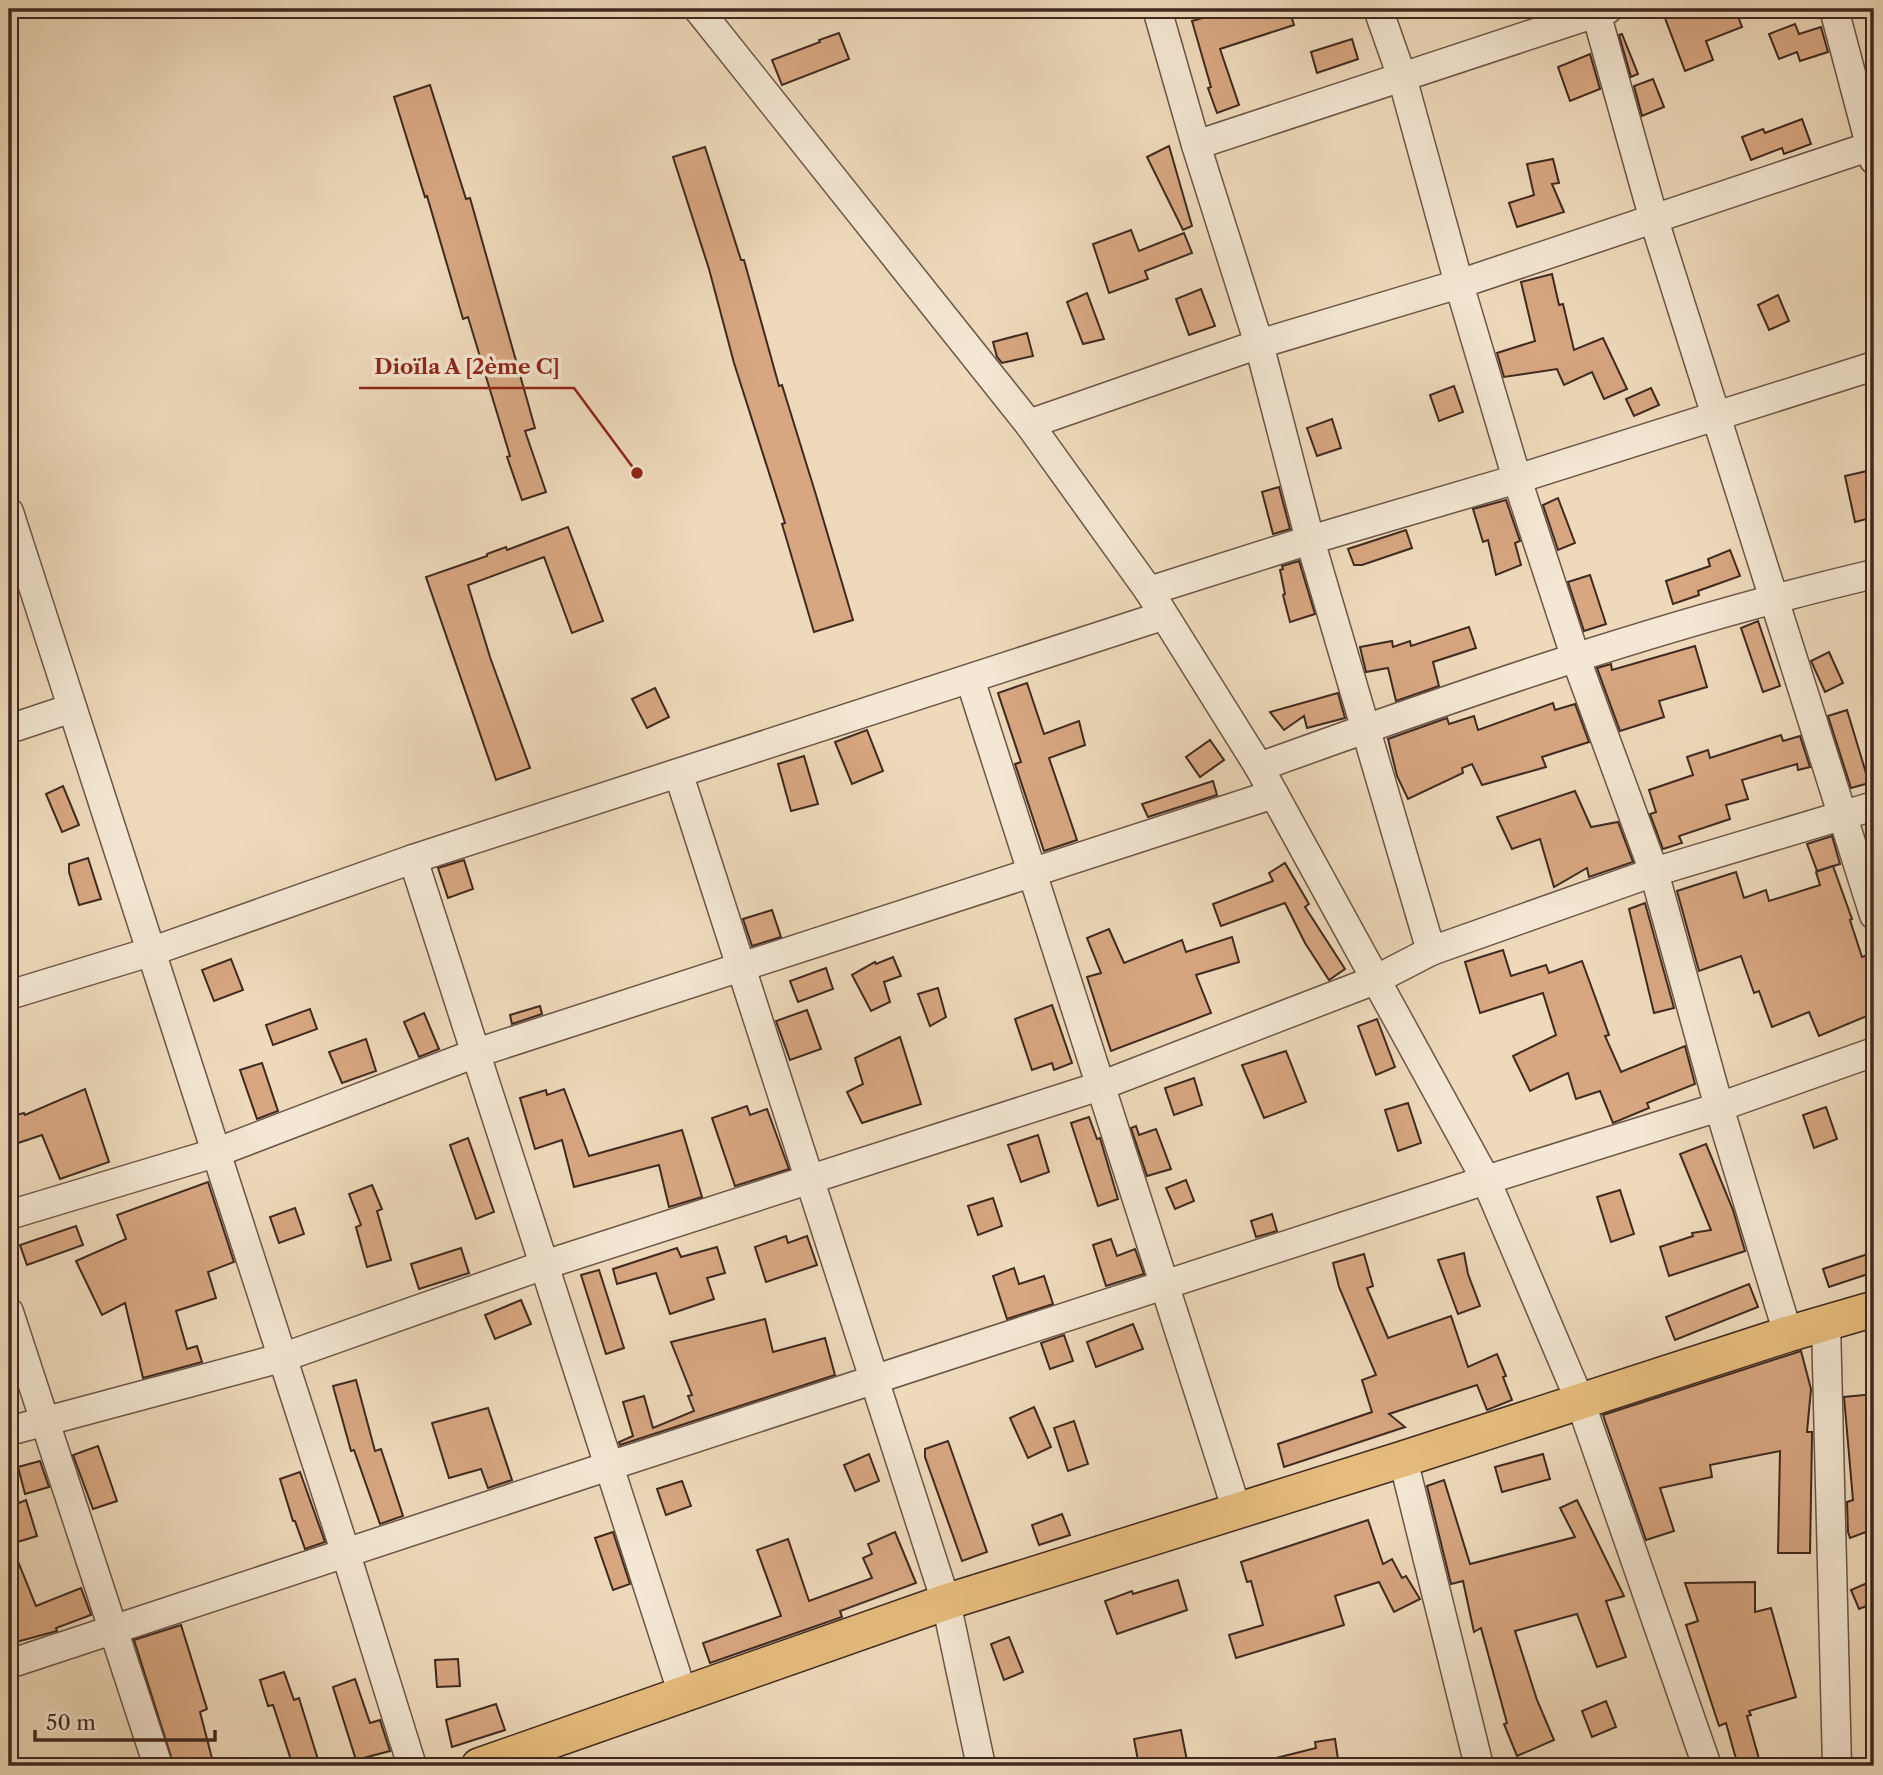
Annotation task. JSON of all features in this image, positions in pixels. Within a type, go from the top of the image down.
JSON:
[{"type":"main road","points":[[479,1766],[532,1757],[683,1695],[946,1602],[1874,1309]]},
{"type":"street","points":[[698,9],[1029,425],[1149,592],[1259,767],[1486,1180],[1580,1401],[1707,1766]]},
{"type":"street","points":[[1157,9],[1196,145],[1259,344],[1310,540],[1431,951]]},
{"type":"street","points":[[1378,9],[1402,77],[1459,284],[1517,479],[1576,659],[1654,873],[1719,1107],[1788,1334]]},
{"type":"street","points":[[1029,425],[1259,344],[1459,284],[1873,150],[1834,9]]},
{"type":"street","points":[[1196,145],[1599,10],[1654,220],[1874,915]]},
{"type":"street","points":[[1149,592],[1874,366]]},
{"type":"street","points":[[11,530],[72,708],[412,1766]]},
{"type":"street","points":[[1259,767],[1366,728],[1576,659],[1774,598],[1874,574]]},
{"type":"street","points":[[9,995],[150,952],[413,859],[679,775],[1162,616]]},
{"type":"street","points":[[970,679],[1237,1510]]},
{"type":"street","points":[[9,729],[72,708]]},
{"type":"street","points":[[679,775],[946,1602],[981,1766]]},
{"type":"street","points":[[9,1215],[215,1153],[476,1053],[1274,794]]},
{"type":"street","points":[[9,1431],[281,1358],[544,1265],[1101,1086],[1376,980],[1431,951],[1654,873],[1874,806]]},
{"type":"street","points":[[413,859],[683,1695]]},
{"type":"street","points":[[9,1664],[1486,1180],[1719,1107],[1874,1052]]},
{"type":"street","points":[[9,1312],[158,1766]]},
{"type":"street","points":[[1826,1324],[1837,1766]]},
{"type":"street","points":[[1403,1459],[1479,1766]]},
{"type":"building","points":[[1233,9],[1289,9],[1294,25],[1220,49],[1239,105],[1217,113],[1208,88],[1211,87],[1192,21]]},
{"type":"building","points":[[1689,9],[1735,9],[1742,27],[1706,41],[1713,60],[1685,71],[1665,18]]},
{"type":"building","points":[[1795,24],[1799,34],[1821,27],[1828,52],[1800,61],[1797,52],[1779,59],[1769,34]]},
{"type":"building","points":[[839,33],[849,59],[782,85],[772,60]]},
{"type":"building","points":[[1622,34],[1638,74],[1631,77],[1619,35]]},
{"type":"building","points":[[1352,39],[1358,59],[1317,73],[1311,52]]},
{"type":"building","points":[[1590,54],[1600,89],[1570,101],[1558,67]]},
{"type":"building","points":[[1653,79],[1664,107],[1642,116],[1634,86]]},
{"type":"building","points":[[430,85],[466,199],[470,198],[535,428],[525,431],[546,492],[522,500],[507,457],[510,456],[468,317],[463,319],[427,196],[425,197],[394,97]]},
{"type":"building","points":[[1802,119],[1811,144],[1784,154],[1782,148],[1751,160],[1742,137],[1763,129],[1765,133]]},
{"type":"building","points":[[1169,146],[1192,226],[1183,230],[1147,157]]},
{"type":"building","points":[[705,147],[741,260],[744,260],[779,386],[782,385],[853,620],[814,632],[782,524],[785,523],[673,157]]},
{"type":"building","points":[[1553,159],[1559,183],[1552,184],[1564,212],[1517,227],[1509,203],[1534,195],[1527,164]]},
{"type":"building","points":[[1131,230],[1139,251],[1184,233],[1192,253],[1145,271],[1148,279],[1109,293],[1093,244]]},
{"type":"building","points":[[1552,274],[1559,305],[1563,304],[1574,350],[1603,338],[1627,389],[1604,399],[1592,372],[1564,385],[1557,369],[1504,377],[1497,353],[1535,341],[1521,282]]},
{"type":"building","points":[[1201,289],[1215,326],[1189,335],[1176,299]]},
{"type":"building","points":[[1087,293],[1104,339],[1083,344],[1067,302]]},
{"type":"building","points":[[1778,295],[1789,321],[1769,330],[1758,305]]},
{"type":"building","points":[[1027,333],[1033,356],[1002,363],[997,357],[993,342]]},
{"type":"building","points":[[1454,386],[1463,412],[1439,421],[1430,395]]},
{"type":"building","points":[[1651,388],[1659,405],[1634,416],[1626,399]]},
{"type":"building","points":[[1332,419],[1341,448],[1317,456],[1307,428]]},
{"type":"building","points":[[1867,471],[1874,502],[1874,517],[1855,522],[1845,476]]},
{"type":"building","points":[[1279,487],[1290,529],[1273,534],[1262,492]]},
{"type":"building","points":[[1558,498],[1575,543],[1558,550],[1543,505]]},
{"type":"building","points":[[1506,500],[1520,541],[1515,543],[1521,565],[1496,575],[1488,540],[1483,542],[1473,509]]},
{"type":"building","points":[[568,527],[603,621],[572,633],[544,557],[468,585],[490,657],[530,768],[496,780],[426,577]]},
{"type":"building","points":[[1406,530],[1412,548],[1362,565],[1354,565],[1348,549]]},
{"type":"building","points":[[1730,550],[1740,576],[1698,591],[1699,595],[1673,604],[1666,581],[1710,566],[1708,559]]},
{"type":"building","points":[[1299,561],[1315,614],[1290,622],[1280,570],[1283,569],[1282,566]]},
{"type":"building","points":[[1590,575],[1606,624],[1584,631],[1568,582]]},
{"type":"building","points":[[1758,621],[1780,686],[1763,692],[1741,628]]},
{"type":"building","points":[[1469,627],[1476,648],[1433,662],[1439,686],[1396,701],[1388,668],[1366,672],[1360,647],[1392,641],[1393,647],[1410,641],[1411,646]]},
{"type":"building","points":[[1695,646],[1707,687],[1659,701],[1664,717],[1620,731],[1597,668],[1611,664],[1612,670]]},
{"type":"building","points":[[1829,652],[1843,683],[1825,692],[1811,661]]},
{"type":"building","points":[[1027,683],[1044,734],[1079,721],[1085,745],[1049,758],[1077,840],[1044,851],[1015,764],[1021,762],[998,693]]},
{"type":"building","points":[[655,688],[669,717],[647,728],[632,699]]},
{"type":"building","points":[[1338,693],[1345,718],[1307,728],[1304,716],[1284,730],[1270,712]]},
{"type":"building","points":[[1553,703],[1555,710],[1575,704],[1589,742],[1542,757],[1546,767],[1482,785],[1472,764],[1462,768],[1463,773],[1408,799],[1397,776],[1388,739],[1447,718],[1449,724],[1474,716],[1478,730]]},
{"type":"building","points":[[1847,710],[1869,783],[1851,788],[1828,716]]},
{"type":"building","points":[[867,730],[883,771],[852,784],[835,742]]},
{"type":"building","points":[[1781,735],[1783,741],[1800,736],[1810,767],[1798,770],[1797,764],[1742,780],[1748,799],[1726,805],[1730,819],[1679,836],[1682,843],[1663,849],[1650,814],[1656,812],[1649,790],[1693,775],[1687,757],[1708,750],[1710,758]]},
{"type":"building","points":[[1210,740],[1224,760],[1200,777],[1186,757]]},
{"type":"building","points":[[804,756],[818,804],[791,811],[778,764]]},
{"type":"building","points":[[1213,781],[1217,795],[1148,817],[1142,804]]},
{"type":"building","points":[[63,786],[79,825],[62,832],[46,794]]},
{"type":"building","points":[[1575,791],[1591,827],[1618,822],[1633,862],[1589,877],[1587,868],[1554,887],[1540,839],[1512,849],[1497,817]]},
{"type":"building","points":[[1832,836],[1840,864],[1817,871],[1807,844]]},
{"type":"building","points":[[88,858],[101,899],[79,905],[69,864]]},
{"type":"building","points":[[464,860],[473,889],[448,898],[438,868]]},
{"type":"building","points":[[1285,863],[1309,904],[1305,907],[1345,969],[1329,980],[1305,943],[1285,903],[1221,926],[1213,904],[1273,881],[1269,873]]},
{"type":"building","points":[[1833,866],[1862,957],[1874,953],[1874,1013],[1819,1036],[1809,1012],[1772,1027],[1759,991],[1754,993],[1741,956],[1699,971],[1677,891],[1736,872],[1744,898],[1766,890],[1769,901],[1820,885],[1816,872]]},
{"type":"building","points":[[1645,903],[1674,1008],[1654,1013],[1629,909]]},
{"type":"building","points":[[772,910],[781,937],[752,946],[743,919]]},
{"type":"building","points":[[1109,929],[1124,963],[1182,940],[1186,952],[1232,937],[1239,962],[1196,975],[1211,1013],[1111,1051],[1087,977],[1101,973],[1087,938]]},
{"type":"building","points":[[1503,950],[1511,976],[1546,965],[1549,973],[1582,961],[1609,1035],[1605,1036],[1621,1072],[1685,1046],[1695,1084],[1647,1103],[1649,1108],[1613,1123],[1600,1091],[1576,1099],[1568,1073],[1530,1091],[1513,1056],[1556,1035],[1543,993],[1480,1013],[1465,962]]},
{"type":"building","points":[[893,957],[901,976],[884,982],[890,1002],[871,1011],[852,975],[875,962],[876,964]]},
{"type":"building","points":[[231,959],[243,990],[214,1001],[202,970]]},
{"type":"building","points":[[826,968],[833,989],[798,1002],[790,981]]},
{"type":"building","points":[[938,988],[946,1017],[930,1026],[918,994]]},
{"type":"building","points":[[1052,1005],[1072,1063],[1054,1070],[1052,1063],[1032,1070],[1015,1019]]},
{"type":"building","points":[[540,1006],[542,1014],[512,1024],[510,1015]]},
{"type":"building","points":[[310,1009],[317,1029],[273,1045],[266,1025]]},
{"type":"building","points":[[807,1010],[821,1049],[790,1060],[776,1021]]},
{"type":"building","points":[[424,1013],[439,1049],[419,1057],[404,1022]]},
{"type":"building","points":[[1377,1019],[1395,1067],[1376,1075],[1358,1026]]},
{"type":"building","points":[[900,1037],[921,1104],[862,1123],[847,1092],[863,1084],[855,1058]]},
{"type":"building","points":[[366,1039],[376,1071],[342,1083],[329,1052]]},
{"type":"building","points":[[1286,1051],[1306,1102],[1264,1118],[1242,1065]]},
{"type":"building","points":[[262,1063],[278,1111],[257,1119],[240,1070]]},
{"type":"building","points":[[1194,1078],[1202,1105],[1174,1115],[1165,1088]]},
{"type":"building","points":[[85,1089],[109,1162],[60,1179],[42,1135],[9,1146],[9,1117],[24,1113],[25,1115]]},
{"type":"building","points":[[564,1089],[589,1156],[682,1130],[702,1197],[669,1207],[659,1165],[574,1187],[562,1140],[535,1149],[520,1098],[546,1090],[547,1095]]},
{"type":"building","points":[[1408,1103],[1421,1143],[1398,1151],[1385,1110]]},
{"type":"building","points":[[747,1106],[750,1115],[767,1109],[789,1169],[735,1186],[712,1118]]},
{"type":"building","points":[[1826,1107],[1837,1139],[1814,1148],[1803,1115]]},
{"type":"building","points":[[1089,1117],[1097,1139],[1100,1138],[1118,1199],[1098,1206],[1071,1123]]},
{"type":"building","points":[[1136,1126],[1139,1135],[1156,1129],[1171,1169],[1147,1176],[1131,1128]]},
{"type":"building","points":[[1038,1135],[1049,1172],[1021,1182],[1008,1145]]},
{"type":"building","points":[[468,1138],[494,1212],[476,1219],[450,1145]]},
{"type":"building","points":[[1706,1144],[1733,1210],[1745,1251],[1669,1276],[1660,1247],[1693,1236],[1692,1233],[1711,1230],[1680,1154]]},
{"type":"building","points":[[1186,1180],[1194,1201],[1175,1209],[1166,1188]]},
{"type":"building","points":[[208,1182],[234,1262],[208,1272],[216,1298],[176,1311],[187,1349],[197,1346],[202,1362],[143,1378],[125,1303],[102,1315],[76,1261],[126,1239],[117,1215]]},
{"type":"building","points":[[372,1185],[382,1209],[377,1211],[391,1260],[367,1267],[356,1227],[361,1225],[349,1194]]},
{"type":"building","points":[[1620,1190],[1634,1234],[1611,1242],[1597,1197]]},
{"type":"building","points":[[993,1198],[1002,1226],[978,1235],[968,1206]]},
{"type":"building","points":[[295,1208],[304,1234],[279,1243],[270,1217]]},
{"type":"building","points":[[1272,1214],[1277,1231],[1256,1237],[1251,1221]]},
{"type":"building","points":[[76,1226],[83,1245],[27,1265],[20,1245]]},
{"type":"building","points":[[786,1236],[788,1243],[807,1236],[817,1265],[766,1282],[755,1247]]},
{"type":"building","points":[[1111,1239],[1117,1256],[1135,1249],[1144,1274],[1106,1286],[1093,1245]]},
{"type":"building","points":[[717,1247],[725,1273],[707,1278],[714,1299],[670,1314],[656,1273],[617,1284],[613,1269],[677,1248],[681,1257]]},
{"type":"building","points":[[461,1248],[469,1273],[419,1289],[411,1264]]},
{"type":"building","points":[[1874,1252],[1874,1272],[1829,1287],[1823,1269]]},
{"type":"building","points":[[1464,1253],[1468,1274],[1480,1306],[1458,1314],[1438,1260]]},
{"type":"building","points":[[1364,1254],[1373,1286],[1367,1288],[1388,1338],[1451,1316],[1468,1367],[1497,1354],[1512,1400],[1487,1410],[1477,1385],[1389,1414],[1405,1427],[1284,1467],[1278,1444],[1372,1412],[1362,1380],[1376,1375],[1339,1287],[1333,1263]]},
{"type":"building","points":[[1014,1268],[1019,1284],[1044,1276],[1053,1304],[1007,1319],[993,1276]]},
{"type":"building","points":[[599,1270],[624,1348],[606,1354],[581,1275]]},
{"type":"building","points":[[1749,1284],[1758,1307],[1675,1340],[1666,1317]]},
{"type":"building","points":[[521,1300],[531,1324],[495,1339],[485,1315]]},
{"type":"building","points":[[765,1319],[773,1352],[825,1338],[835,1375],[620,1445],[619,1442],[633,1436],[623,1402],[644,1396],[653,1428],[694,1411],[688,1396],[692,1395],[671,1342]]},
{"type":"building","points":[[1133,1324],[1143,1349],[1096,1367],[1087,1342]]},
{"type":"building","points":[[1064,1335],[1073,1361],[1050,1369],[1041,1343]]},
{"type":"building","points":[[1801,1351],[1811,1389],[1807,1432],[1812,1432],[1810,1553],[1778,1553],[1780,1451],[1710,1465],[1712,1477],[1660,1488],[1674,1531],[1646,1540],[1603,1415]]},
{"type":"building","points":[[356,1380],[375,1451],[381,1449],[403,1516],[380,1524],[354,1450],[351,1451],[333,1386]]},
{"type":"building","points":[[1874,1394],[1874,1529],[1850,1538],[1847,1502],[1853,1500],[1844,1397]]},
{"type":"building","points":[[1034,1407],[1051,1447],[1028,1458],[1010,1418]]},
{"type":"building","points":[[488,1408],[512,1480],[488,1488],[481,1469],[449,1478],[432,1423]]},
{"type":"building","points":[[1074,1421],[1088,1464],[1068,1471],[1054,1428]]},
{"type":"building","points":[[948,1441],[987,1552],[962,1561],[925,1457],[925,1449]]},
{"type":"building","points":[[98,1446],[117,1501],[93,1509],[73,1455]]},
{"type":"building","points":[[869,1454],[879,1481],[855,1491],[844,1465]]},
{"type":"building","points":[[1543,1454],[1550,1479],[1502,1492],[1495,1467]]},
{"type":"building","points":[[40,1461],[49,1487],[25,1494],[18,1467]]},
{"type":"building","points":[[300,1472],[325,1542],[305,1549],[280,1479]]},
{"type":"building","points":[[1444,1480],[1470,1564],[1575,1537],[1560,1508],[1577,1500],[1624,1596],[1606,1601],[1626,1657],[1597,1667],[1577,1614],[1515,1631],[1537,1700],[1554,1740],[1517,1756],[1504,1724],[1507,1723],[1481,1628],[1474,1632],[1463,1581],[1451,1584],[1427,1486]]},
{"type":"building","points":[[682,1481],[691,1506],[666,1515],[657,1489]]},
{"type":"building","points":[[26,1500],[37,1536],[11,1544],[36,1606],[81,1588],[91,1615],[56,1628],[57,1631],[9,1644],[9,1507]]},
{"type":"building","points":[[1062,1514],[1070,1535],[1039,1545],[1032,1525]]},
{"type":"building","points":[[1368,1520],[1383,1564],[1392,1559],[1402,1578],[1406,1576],[1420,1599],[1394,1612],[1379,1582],[1335,1596],[1344,1625],[1236,1658],[1229,1635],[1263,1625],[1251,1581],[1247,1582],[1241,1562]]},
{"type":"building","points":[[613,1532],[630,1584],[613,1590],[595,1538]]},
{"type":"building","points":[[895,1532],[916,1583],[840,1611],[842,1617],[710,1663],[703,1643],[781,1616],[757,1550],[788,1539],[809,1601],[872,1578],[863,1558],[872,1554],[868,1544]]},
{"type":"building","points":[[1178,1580],[1187,1610],[1117,1634],[1105,1601],[1132,1591],[1133,1594]]},
{"type":"building","points":[[1874,1580],[1874,1603],[1859,1609],[1851,1590]]},
{"type":"building","points":[[1755,1582],[1755,1612],[1771,1608],[1796,1697],[1749,1711],[1751,1715],[1747,1716],[1761,1766],[1738,1766],[1726,1723],[1719,1726],[1686,1625],[1698,1621],[1685,1583]]},
{"type":"building","points":[[181,1625],[207,1709],[200,1712],[214,1766],[174,1766],[134,1640]]},
{"type":"building","points":[[1009,1637],[1023,1672],[1004,1680],[991,1644]]},
{"type":"building","points":[[458,1659],[460,1686],[437,1687],[435,1660]]},
{"type":"building","points":[[284,1672],[294,1700],[299,1698],[320,1766],[293,1766],[273,1705],[268,1706],[260,1680]]},
{"type":"building","points":[[355,1679],[370,1723],[380,1720],[390,1751],[356,1760],[333,1687]]},
{"type":"building","points":[[1606,1701],[1616,1727],[1592,1737],[1582,1711]]},
{"type":"building","points":[[496,1704],[505,1730],[452,1747],[446,1720]]},
{"type":"building","points":[[1181,1730],[1188,1766],[1139,1766],[1134,1739]]},
{"type":"building","points":[[1335,1739],[1339,1766],[1273,1766],[1272,1759],[1316,1748],[1315,1742]]},
{"type":"place","name":"Dioïla A [2ème C]","points":[[637,473]]}]
